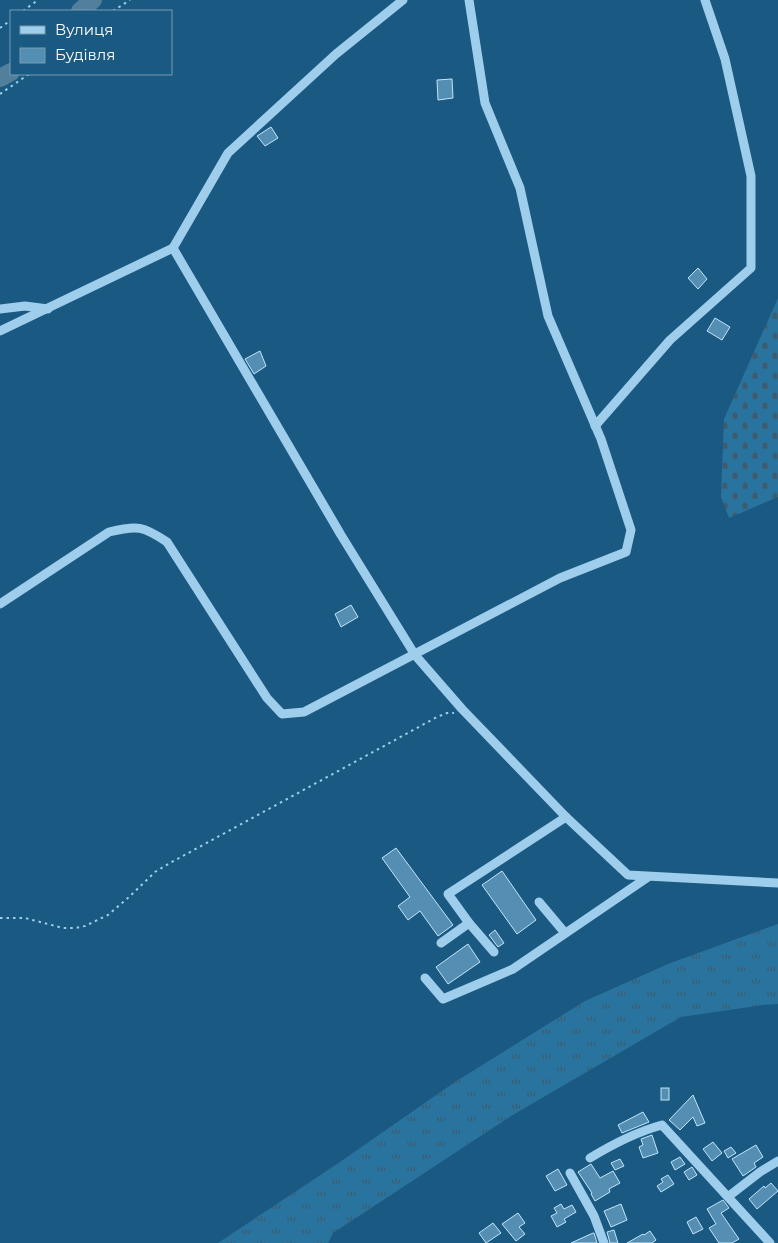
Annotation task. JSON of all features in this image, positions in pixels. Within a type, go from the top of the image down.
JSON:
[{"type":"street","points":[[0,331],[173,248],[228,152],[336,54],[403,0]]},
{"type":"street","points":[[0,604],[109,532],[130,527],[148,529],[167,542],[267,698],[282,714],[304,712],[560,578],[626,552],[631,530],[595,426],[548,316],[520,188],[485,102],[469,0]]},
{"type":"street","points":[[595,426],[670,340],[751,268],[751,176],[725,59],[705,0]]},
{"type":"street","points":[[173,248],[341,535],[415,655],[467,714],[566,817],[628,875],[778,883]]},
{"type":"street","points":[[0,310],[25,306],[48,309]]},
{"type":"street","points":[[494,952],[448,894],[566,817]]},
{"type":"street","points":[[425,978],[443,999],[513,969],[648,876]]},
{"type":"street","points":[[539,902],[565,933]]},
{"type":"street","points":[[441,943],[469,922]]},
{"type":"street","points":[[590,1158],[618,1142],[662,1125],[770,1243]]},
{"type":"street","points":[[729,1196],[760,1172],[778,1161]]},
{"type":"street","points":[[570,1173],[594,1216],[604,1243]]},
{"type":"path","points":[[24,10],[38,0]]},
{"type":"path","points":[[115,10],[130,0]]},
{"type":"path","points":[[0,94],[28,75]]},
{"type":"path","points":[[0,918],[25,918],[64,928],[75,928],[96,922],[129,897],[155,872],[170,863],[437,717],[447,713],[467,714]]},
{"type":"green space","points":[[778,298],[778,497],[729,518],[721,497],[724,419]]},
{"type":"green space","points":[[778,924],[778,1004],[681,1017],[511,1116],[333,1233],[328,1243],[218,1243],[337,1164],[455,1082],[585,1001],[668,964]]},
{"type":"building","points":[[452,79],[453,98],[438,100],[437,80]]},
{"type":"building","points":[[271,127],[278,138],[265,146],[257,136]]},
{"type":"building","points":[[698,268],[707,279],[698,289],[688,278]]},
{"type":"building","points":[[715,318],[730,327],[722,340],[707,331]]},
{"type":"building","points":[[260,351],[266,366],[254,374],[245,359]]},
{"type":"building","points":[[351,605],[358,617],[341,627],[335,614]]},
{"type":"building","points":[[396,848],[453,925],[438,936],[420,911],[408,920],[398,906],[410,897],[382,858]]},
{"type":"building","points":[[502,871],[536,920],[517,934],[482,885]]},
{"type":"building","points":[[495,930],[504,943],[498,947],[489,935]]},
{"type":"building","points":[[468,944],[480,962],[448,984],[436,967]]},
{"type":"building","points":[[661,1088],[669,1088],[669,1100],[661,1100]]},
{"type":"building","points":[[693,1095],[705,1123],[697,1126],[693,1117],[680,1130],[669,1120]]},
{"type":"building","points":[[643,1112],[649,1122],[622,1133],[618,1125]]},
{"type":"building","points":[[652,1135],[658,1153],[643,1158],[639,1147],[643,1145],[641,1139]]},
{"type":"building","points":[[713,1142],[722,1153],[712,1161],[703,1149]]},
{"type":"building","points":[[756,1145],[763,1157],[754,1163],[756,1167],[743,1176],[732,1159]]},
{"type":"building","points":[[731,1147],[736,1153],[728,1158],[724,1151]]},
{"type":"building","points":[[680,1157],[685,1164],[675,1170],[671,1162]]},
{"type":"building","points":[[620,1159],[624,1166],[615,1170],[611,1163]]},
{"type":"building","points":[[591,1164],[600,1178],[613,1171],[620,1183],[609,1189],[610,1192],[595,1201],[578,1172]]},
{"type":"building","points":[[692,1167],[697,1175],[689,1180],[684,1172]]},
{"type":"building","points":[[558,1169],[567,1185],[555,1191],[546,1176]]},
{"type":"building","points":[[668,1175],[674,1184],[661,1192],[657,1186],[663,1182],[661,1179]]},
{"type":"building","points":[[771,1183],[778,1191],[757,1209],[749,1199],[764,1186],[765,1188]]},
{"type":"building","points":[[723,1200],[729,1208],[721,1213],[739,1239],[732,1243],[719,1243],[709,1228],[716,1224],[707,1209]]},
{"type":"building","points":[[561,1204],[564,1209],[572,1205],[576,1212],[564,1219],[566,1222],[557,1227],[551,1216],[557,1213],[554,1208]]},
{"type":"building","points":[[621,1204],[627,1220],[611,1227],[604,1211]]},
{"type":"building","points":[[518,1213],[525,1223],[519,1227],[525,1234],[516,1241],[502,1224]]},
{"type":"building","points":[[696,1217],[703,1229],[693,1234],[687,1222]]},
{"type":"building","points":[[493,1223],[501,1233],[486,1243],[479,1233]]},
{"type":"building","points":[[614,1230],[618,1243],[610,1243],[607,1232]]},
{"type":"building","points":[[650,1231],[656,1240],[652,1243],[627,1243],[644,1235]]},
{"type":"building","points":[[593,1233],[597,1243],[571,1243]]},
{"type":"waterway","points":[[81,10],[93,0]]},
{"type":"waterway","points":[[0,78],[10,73]]}]
